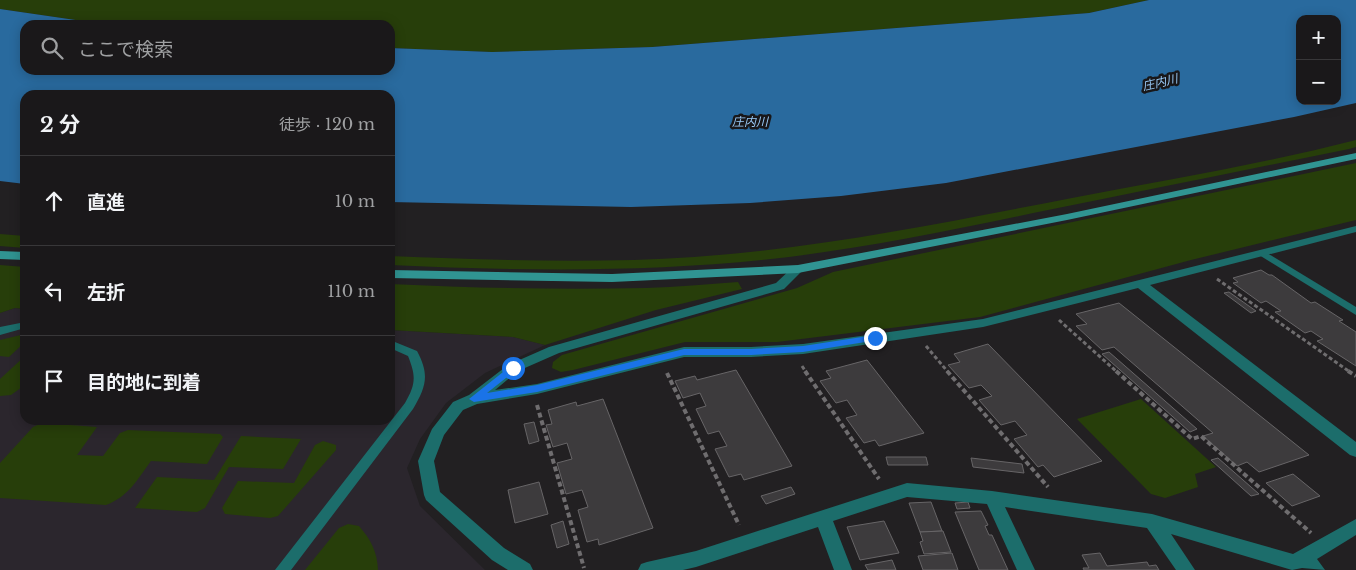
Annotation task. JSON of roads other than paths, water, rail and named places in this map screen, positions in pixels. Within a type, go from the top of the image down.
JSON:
[{"type":"street","points":[[395,274],[612,278],[798,269],[1067,217],[1356,156]]},
{"type":"street","points":[[524,570],[498,554],[432,495],[426,460],[437,433],[458,406],[474,399],[537,389],[684,352],[751,352],[803,349],[983,323],[1356,229]]},
{"type":"street","points":[[0,255],[20,256]]},
{"type":"street","points":[[474,399],[513,368],[554,350],[780,286],[798,269]]},
{"type":"street","points":[[1141,284],[1356,451]]},
{"type":"street","points":[[647,570],[696,559],[907,490],[992,498],[1152,521],[1295,563],[1356,526]]},
{"type":"street","points":[[992,498],[1026,570]]},
{"type":"street","points":[[823,518],[843,570]]},
{"type":"street","points":[[1152,521],[1186,570]]},
{"type":"street","points":[[1303,558],[1316,570]]},
{"type":"lane","points":[[1262,253],[1356,312]]},
{"type":"lane","points":[[0,331],[20,326]]},
{"type":"lane","points":[[395,346],[413,354],[418,368],[420,386],[409,406],[395,424]]},
{"type":"lane","points":[[282,570],[394,425]]},
{"type":"water","name":"庄内川","points":[[1149,0],[1356,0],[1356,103],[1294,117],[946,183],[841,196],[750,203],[631,207],[395,202],[395,90],[20,90],[20,183],[0,181],[0,9],[76,20],[20,20],[20,75],[395,75],[395,48],[492,52],[652,47],[1089,13]]}]
